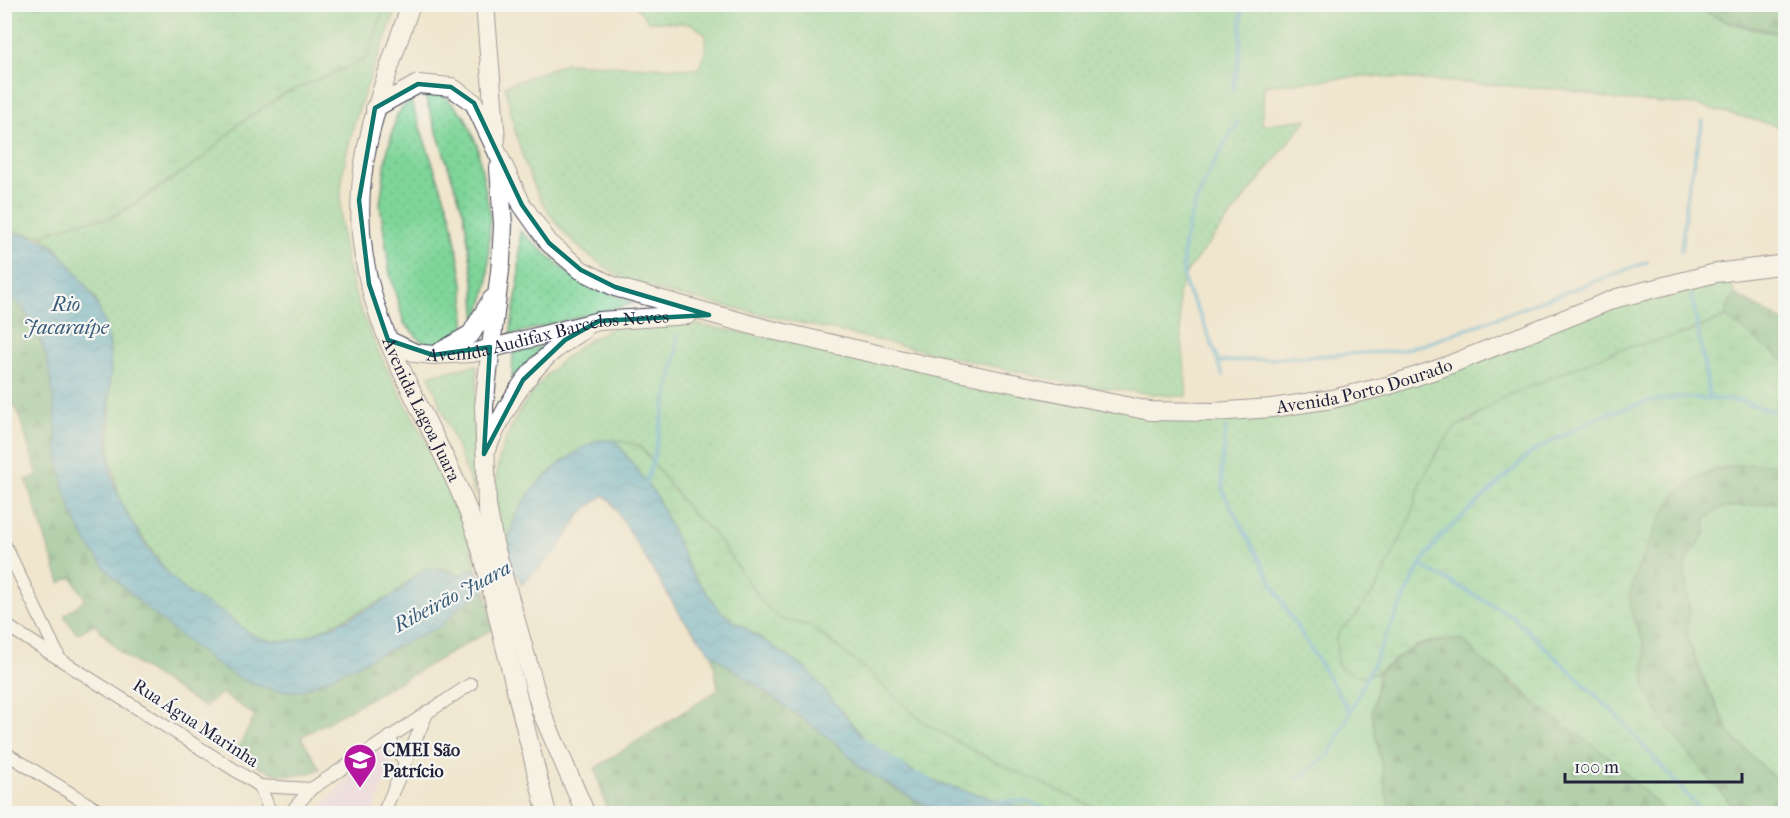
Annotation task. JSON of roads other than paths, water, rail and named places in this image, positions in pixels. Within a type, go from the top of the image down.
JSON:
[{"type":"main road","name":"Avenida Lagoa Juara","points":[[411,4],[375,108],[363,158],[358,200],[361,246],[369,284],[388,340],[466,506],[488,546],[506,612],[547,813]]},
{"type":"main road","name":"Avenida Lagoa Juara","points":[[485,4],[503,225],[484,406],[488,546]]},
{"type":"main road","name":"Avenida Audifax Barcelos Neves","points":[[375,108],[418,84],[451,87],[474,103],[522,205],[549,243],[581,270],[615,287],[709,315],[930,366]]},
{"type":"main road","name":"Avenida Porto Dourado","points":[[930,366],[1150,411],[1213,412],[1272,408],[1332,399],[1398,382],[1484,351],[1608,301],[1658,286],[1716,273],[1785,264]]},
{"type":"main road","points":[[433,355],[471,334],[497,289]]},
{"type":"main road","name":"Avenida Audifax Barcelos Neves","points":[[388,340],[415,353],[433,355],[472,353],[599,321],[661,315],[709,315]]},
{"type":"main road","points":[[484,454],[507,404],[524,380],[565,340],[599,321]]},
{"type":"main road","name":"Avenida Lagoa Juara","points":[[506,612],[542,713],[586,813]]},
{"type":"street","points":[[4,543],[59,657]]},
{"type":"street","name":"Rua Água Marinha","points":[[4,624],[260,786],[311,789]]},
{"type":"street","points":[[288,813],[311,789],[428,710],[471,684]]},
{"type":"street","points":[[383,813],[428,710]]},
{"type":"street","points":[[388,738],[405,762]]},
{"type":"street","points":[[4,752],[104,813]]},
{"type":"street","points":[[260,786],[271,813]]},
{"type":"water","name":"Rio Jacaraípe","points":[[4,230],[39,239],[54,248],[78,275],[96,302],[106,327],[110,351],[108,450],[113,479],[124,509],[143,541],[166,571],[190,594],[225,614],[254,635],[276,641],[290,641],[363,612],[401,590],[416,574],[428,568],[458,575],[476,568],[486,589],[456,610],[441,626],[303,690],[287,691],[256,685],[215,663],[128,592],[101,563],[80,530],[69,505],[62,478],[53,392],[43,347],[34,326],[22,308],[5,293]]},
{"type":"water","points":[[597,440],[615,440],[657,497],[691,572],[721,612],[808,670],[871,747],[924,778],[1040,813],[938,813],[862,769],[835,742],[712,654],[681,616],[612,503],[604,495],[581,513],[558,550],[521,585],[518,574],[512,574],[508,552],[511,531],[518,512],[529,494],[544,478],[561,463]]},
{"type":"waterway","points":[[1233,89],[1240,55],[1242,4]]},
{"type":"waterway","points":[[1681,250],[1688,188],[1703,121]]},
{"type":"waterway","points":[[1223,376],[1202,319],[1187,290],[1183,266],[1184,245],[1189,223],[1206,179],[1238,122]]},
{"type":"waterway","points":[[1218,362],[1397,351],[1426,344],[1647,262]]},
{"type":"waterway","points":[[1692,296],[1710,399]]},
{"type":"waterway","points":[[645,485],[652,465],[677,350],[677,335]]},
{"type":"waterway","points":[[1298,778],[1330,754],[1420,565],[1441,536],[1532,452],[1598,417],[1646,402],[1679,397],[1740,401],[1786,415]]},
{"type":"waterway","points":[[1226,428],[1221,472],[1224,494],[1288,612],[1350,712]]},
{"type":"waterway","points":[[1420,565],[1512,616],[1614,713],[1704,814]]},
{"type":"waterway","name":"Ribeirão Juara","points":[[863,739],[904,767]]},
{"type":"waterway","name":"Ribeirão Juara","points":[[916,774],[931,780]]},
{"type":"waterway","name":"Ribeirão Juara","points":[[1000,801],[1028,802],[1053,814]]},
{"type":"place","name":"CMEI São Patrício","points":[[360,789]]}]
